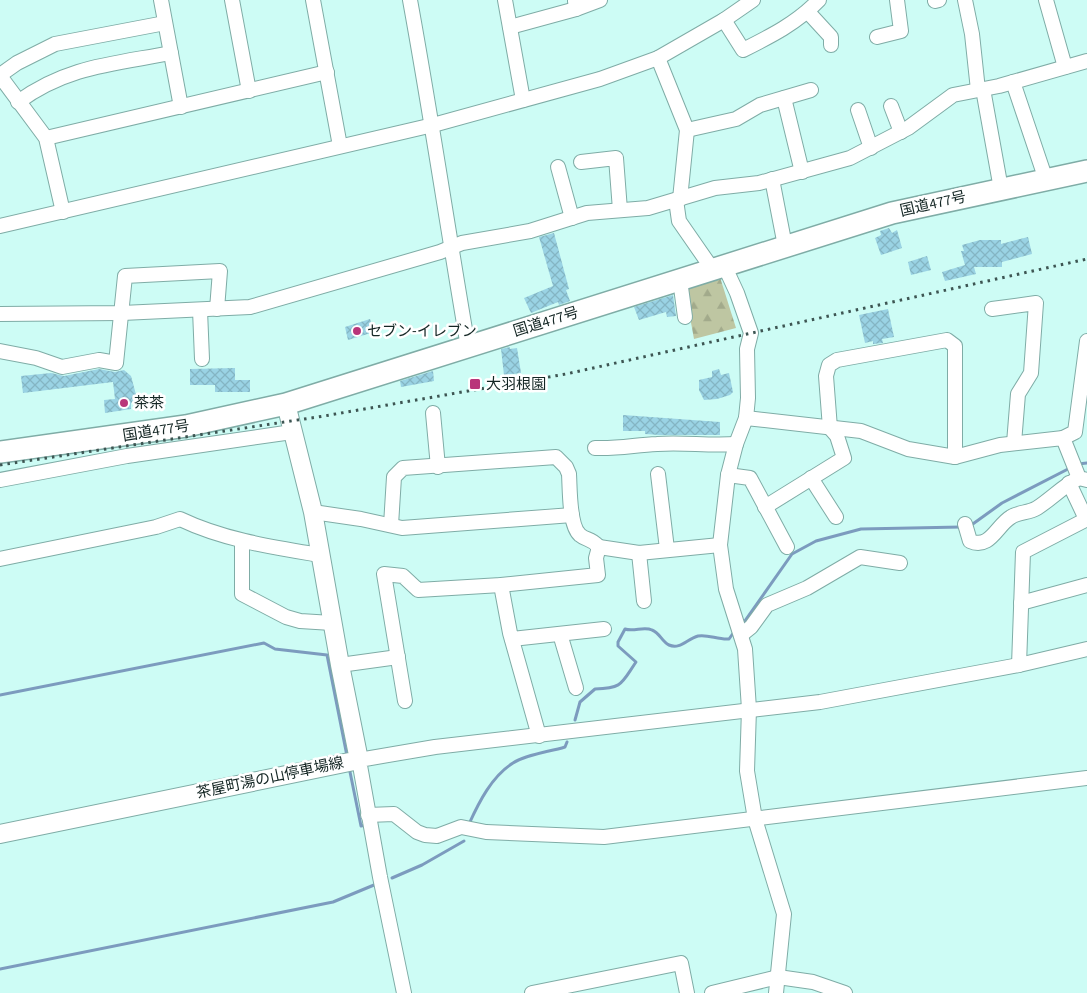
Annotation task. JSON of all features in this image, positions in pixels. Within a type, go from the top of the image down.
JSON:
[{"type":"highway","name":"国道477号","points":[[0,452],[186,426],[286,404],[892,213],[1087,172]]},
{"type":"main road","name":"茶屋町湯の山停車場線","points":[[0,834],[352,761],[340,665],[313,512],[286,404]]},
{"type":"street","points":[[161,0],[181,107]]},
{"type":"street","points":[[232,0],[249,91]]},
{"type":"street","points":[[314,0],[340,146]]},
{"type":"street","points":[[410,0],[433,125],[450,248],[468,346]]},
{"type":"street","points":[[505,0],[523,100]]},
{"type":"street","points":[[510,27],[576,4],[600,0]]},
{"type":"street","points":[[1,225],[433,125],[600,79],[658,58],[724,20],[753,0]]},
{"type":"street","points":[[724,20],[743,50],[777,33],[808,12],[819,0]]},
{"type":"street","points":[[965,0],[980,90],[1001,189]]},
{"type":"street","points":[[1046,0],[1065,67]]},
{"type":"street","points":[[877,37],[901,31],[897,1]]},
{"type":"street","points":[[808,12],[830,37],[831,45]]},
{"type":"street","points":[[62,212],[46,138],[0,76],[17,63],[55,44],[165,23]]},
{"type":"street","points":[[18,102],[46,83],[72,72],[171,53]]},
{"type":"street","points":[[658,58],[687,130],[678,200],[679,221],[718,267],[737,293],[751,333],[747,349],[748,398],[746,418],[736,444],[728,476],[720,545],[726,589],[745,649],[749,709],[747,770],[755,819],[784,914],[777,985]]},
{"type":"street","points":[[0,314],[122,313],[216,309],[262,304],[462,243],[522,232],[587,213],[648,208],[715,188],[759,183],[850,158],[901,132],[952,95],[1013,82],[1087,60]]},
{"type":"street","points":[[46,138],[327,72]]},
{"type":"street","points":[[1013,82],[1046,180]]},
{"type":"street","points":[[687,130],[736,119],[760,105],[811,90]]},
{"type":"street","points":[[784,98],[802,172]]},
{"type":"street","points":[[891,106],[901,132]]},
{"type":"street","points":[[858,110],[871,148]]},
{"type":"street","points":[[581,162],[616,158],[620,210]]},
{"type":"street","points":[[558,167],[572,218]]},
{"type":"street","points":[[772,179],[785,246]]},
{"type":"street","points":[[0,351],[36,358],[62,367],[99,360],[116,363],[125,276],[220,271],[216,309]]},
{"type":"street","points":[[680,280],[685,317]]},
{"type":"street","points":[[992,309],[1036,303],[1031,373],[1018,394],[1014,443]]},
{"type":"street","points":[[200,310],[202,359]]},
{"type":"street","points":[[765,507],[844,458],[837,436],[830,428],[826,376],[829,365],[850,357],[947,340],[955,346],[955,457]]},
{"type":"street","points":[[1019,664],[1023,552],[1087,519],[1072,459],[1087,341]]},
{"type":"street","points":[[433,413],[438,467]]},
{"type":"street","points":[[746,418],[861,431],[908,450],[955,457],[1014,443],[1075,433]]},
{"type":"street","points":[[0,480],[126,456],[292,432]]},
{"type":"street","points":[[595,448],[618,449],[657,444],[710,446],[736,444]]},
{"type":"street","points":[[390,525],[394,477],[403,468],[438,467],[556,457],[569,474],[574,528],[581,537],[592,539],[599,547],[639,553],[720,545]]},
{"type":"street","points":[[658,474],[667,549]]},
{"type":"street","points":[[728,476],[750,478],[787,547]]},
{"type":"street","points":[[811,478],[836,518]]},
{"type":"street","points":[[965,528],[970,541],[982,543],[995,534],[1010,517],[1036,509],[1078,478]]},
{"type":"street","points":[[313,512],[402,528],[572,515]]},
{"type":"street","points":[[0,558],[156,527],[180,519],[206,531],[242,541],[320,556]]},
{"type":"street","points":[[242,541],[242,594],[286,617],[300,621],[332,623]]},
{"type":"street","points":[[404,701],[384,574],[403,576],[418,590],[598,574],[596,558],[599,547]]},
{"type":"street","points":[[639,553],[644,600]]},
{"type":"street","points":[[739,629],[751,627],[767,605],[808,588],[860,557],[900,563]]},
{"type":"street","points":[[501,584],[512,638],[539,736]]},
{"type":"street","points":[[1021,603],[1087,585]]},
{"type":"street","points":[[512,638],[604,629]]},
{"type":"street","points":[[560,634],[576,688]]},
{"type":"street","points":[[404,993],[368,816],[352,761],[435,747],[820,702],[1087,649]]},
{"type":"street","points":[[340,665],[398,657]]},
{"type":"street","points":[[368,816],[394,814],[425,836],[437,836],[468,828],[604,837],[1087,778]]},
{"type":"street","points":[[532,993],[682,963],[687,993]]},
{"type":"street","points":[[712,993],[813,982],[845,993]]},
{"type":"green space","points":[[719,274],[736,328],[694,339],[684,284]]},
{"type":"building","points":[[889,228],[892,233],[897,230],[902,248],[881,255],[875,238],[881,235],[880,231]]},
{"type":"building","points":[[554,233],[569,289],[566,290],[570,301],[559,305],[558,302],[531,313],[524,298],[553,286],[539,237]]},
{"type":"building","points":[[1028,237],[1032,254],[1002,262],[1002,267],[974,267],[976,274],[945,281],[942,272],[965,265],[961,251],[964,251],[962,245],[980,240],[1001,240],[1001,244]]},
{"type":"building","points":[[927,256],[931,270],[911,275],[908,262]]},
{"type":"building","points":[[673,295],[676,316],[667,317],[666,312],[639,320],[634,307]]},
{"type":"building","points":[[888,309],[894,337],[882,339],[883,343],[873,344],[873,341],[865,343],[859,315]]},
{"type":"building","points":[[370,319],[374,332],[348,340],[345,327]]},
{"type":"building","points":[[510,347],[510,349],[517,348],[521,373],[504,375],[501,349]]},
{"type":"building","points":[[235,368],[235,380],[250,380],[250,392],[215,392],[215,385],[190,385],[190,369]]},
{"type":"building","points":[[99,369],[115,372],[124,370],[131,376],[138,402],[131,403],[131,409],[105,413],[104,400],[115,399],[113,382],[23,393],[21,376],[51,373],[64,376]]},
{"type":"building","points":[[719,369],[721,375],[729,373],[733,392],[730,395],[717,399],[704,400],[699,390],[699,380],[712,377],[712,371]]},
{"type":"building","points":[[433,371],[434,381],[401,387],[400,381]]},
{"type":"building","points":[[623,415],[720,422],[720,435],[659,435],[645,434],[645,431],[623,431]]},
{"type":"waterway","points":[[1078,464],[1087,463]]},
{"type":"waterway","points":[[970,526],[1002,503],[1070,468]]},
{"type":"waterway","points":[[742,625],[792,554],[816,541],[861,529],[961,527]]},
{"type":"waterway","points":[[575,720],[580,702],[595,689],[616,686],[624,680],[636,662],[618,646],[618,642],[625,629],[652,630],[667,644],[673,646],[680,645],[698,636],[729,639],[734,632]]},
{"type":"waterway","points":[[0,695],[264,643],[275,649],[327,655],[347,756]]},
{"type":"waterway","points":[[469,824],[492,782],[505,768],[525,757],[565,747],[567,742]]},
{"type":"waterway","points":[[349,767],[361,826],[366,825]]},
{"type":"waterway","points":[[392,878],[422,865],[464,841]]},
{"type":"waterway","points":[[0,969],[333,902],[374,885]]},
{"type":"railway","points":[[0,465],[324,416],[566,374],[1087,259]]},
{"type":"place","name":"セブン-イレブン","points":[[357,331]]},
{"type":"place","name":"大羽根園","points":[[475,384]]},
{"type":"place","name":"茶茶","points":[[124,403]]}]
